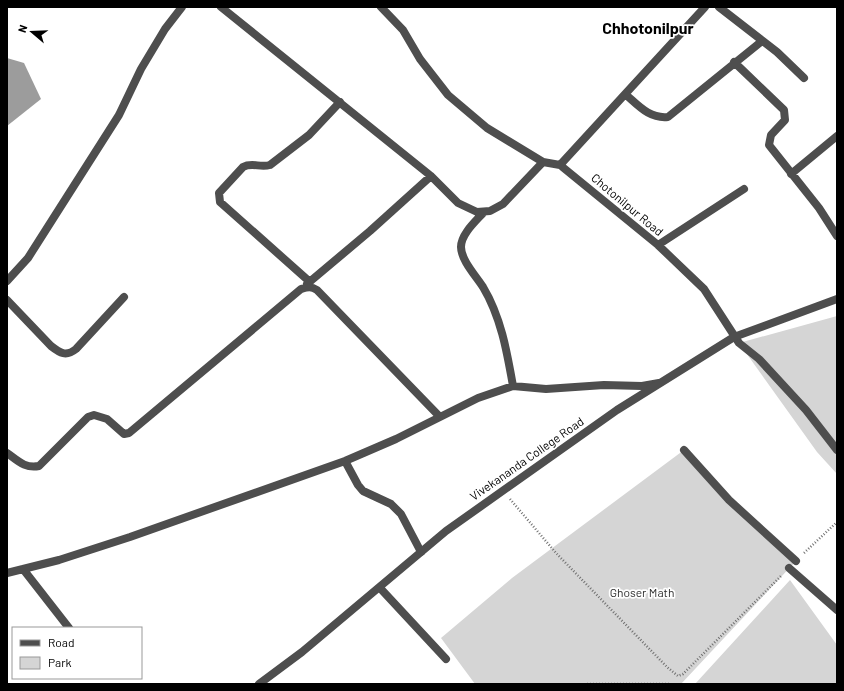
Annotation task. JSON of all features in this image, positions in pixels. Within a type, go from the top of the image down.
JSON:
[{"type":"street","points":[[7,281],[28,258],[119,115],[141,69],[165,29],[182,7]]},
{"type":"street","points":[[221,7],[431,176],[458,204],[477,212],[490,212],[503,204],[543,162]]},
{"type":"street","name":"Chotonilpur Road","points":[[381,7],[403,30],[420,59],[448,95],[487,128],[543,162],[560,165],[658,245],[704,289],[734,337],[739,343],[759,359],[801,405],[837,450]]},
{"type":"street","points":[[560,165],[704,7]]},
{"type":"street","points":[[719,7],[762,41],[804,78]]},
{"type":"street","points":[[625,94],[648,113],[658,118],[668,117],[734,62],[762,41]]},
{"type":"street","points":[[734,62],[784,110],[785,120],[771,135],[769,145],[819,208],[837,236]]},
{"type":"street","points":[[310,282],[220,202],[219,193],[243,167],[248,164],[265,166],[296,145],[309,134],[340,102]]},
{"type":"street","points":[[791,174],[837,136]]},
{"type":"street","points":[[7,453],[24,466],[32,468],[39,466],[88,417],[94,415],[107,419],[124,434],[129,433],[310,282],[431,176]]},
{"type":"street","points":[[658,245],[744,189]]},
{"type":"street","points":[[484,212],[466,234],[461,247],[463,257],[489,296],[499,321],[507,352],[513,386]]},
{"type":"street","points":[[301,289],[312,286],[317,290],[440,417]]},
{"type":"street","points":[[7,300],[50,346],[58,352],[65,354],[76,349],[124,297]]},
{"type":"street","name":"Vivekananda College Road","points":[[259,684],[302,652],[446,531],[611,415],[734,337],[837,299]]},
{"type":"street","points":[[7,573],[59,560],[130,537],[345,461],[396,439],[478,398],[513,386],[546,389],[604,385],[642,386],[662,382]]},
{"type":"street","points":[[684,450],[729,500],[796,561]]},
{"type":"street","points":[[345,461],[362,491],[391,504],[401,514],[421,552]]},
{"type":"street","points":[[23,568],[68,627]]},
{"type":"street","points":[[789,568],[837,610]]},
{"type":"street","points":[[380,588],[446,659]]},
{"type":"path","points":[[502,491],[556,553],[667,668],[678,676],[683,674],[789,568]]},
{"type":"path","points":[[796,561],[837,522]]},
{"type":"path","points":[[587,684],[671,684]]},
{"type":"green space","points":[[837,316],[837,474],[817,452],[739,343]]},
{"type":"green space","name":"Ghoser Math","points":[[684,450],[796,561],[681,684],[475,684],[441,638],[512,578]]},
{"type":"green space","points":[[790,580],[837,645],[837,684],[695,684]]},
{"type":"shaded area","points":[[7,58],[24,63],[41,99],[7,126]]},
{"type":"district","name":"Chhotonilpur","points":[[648,28]]}]
